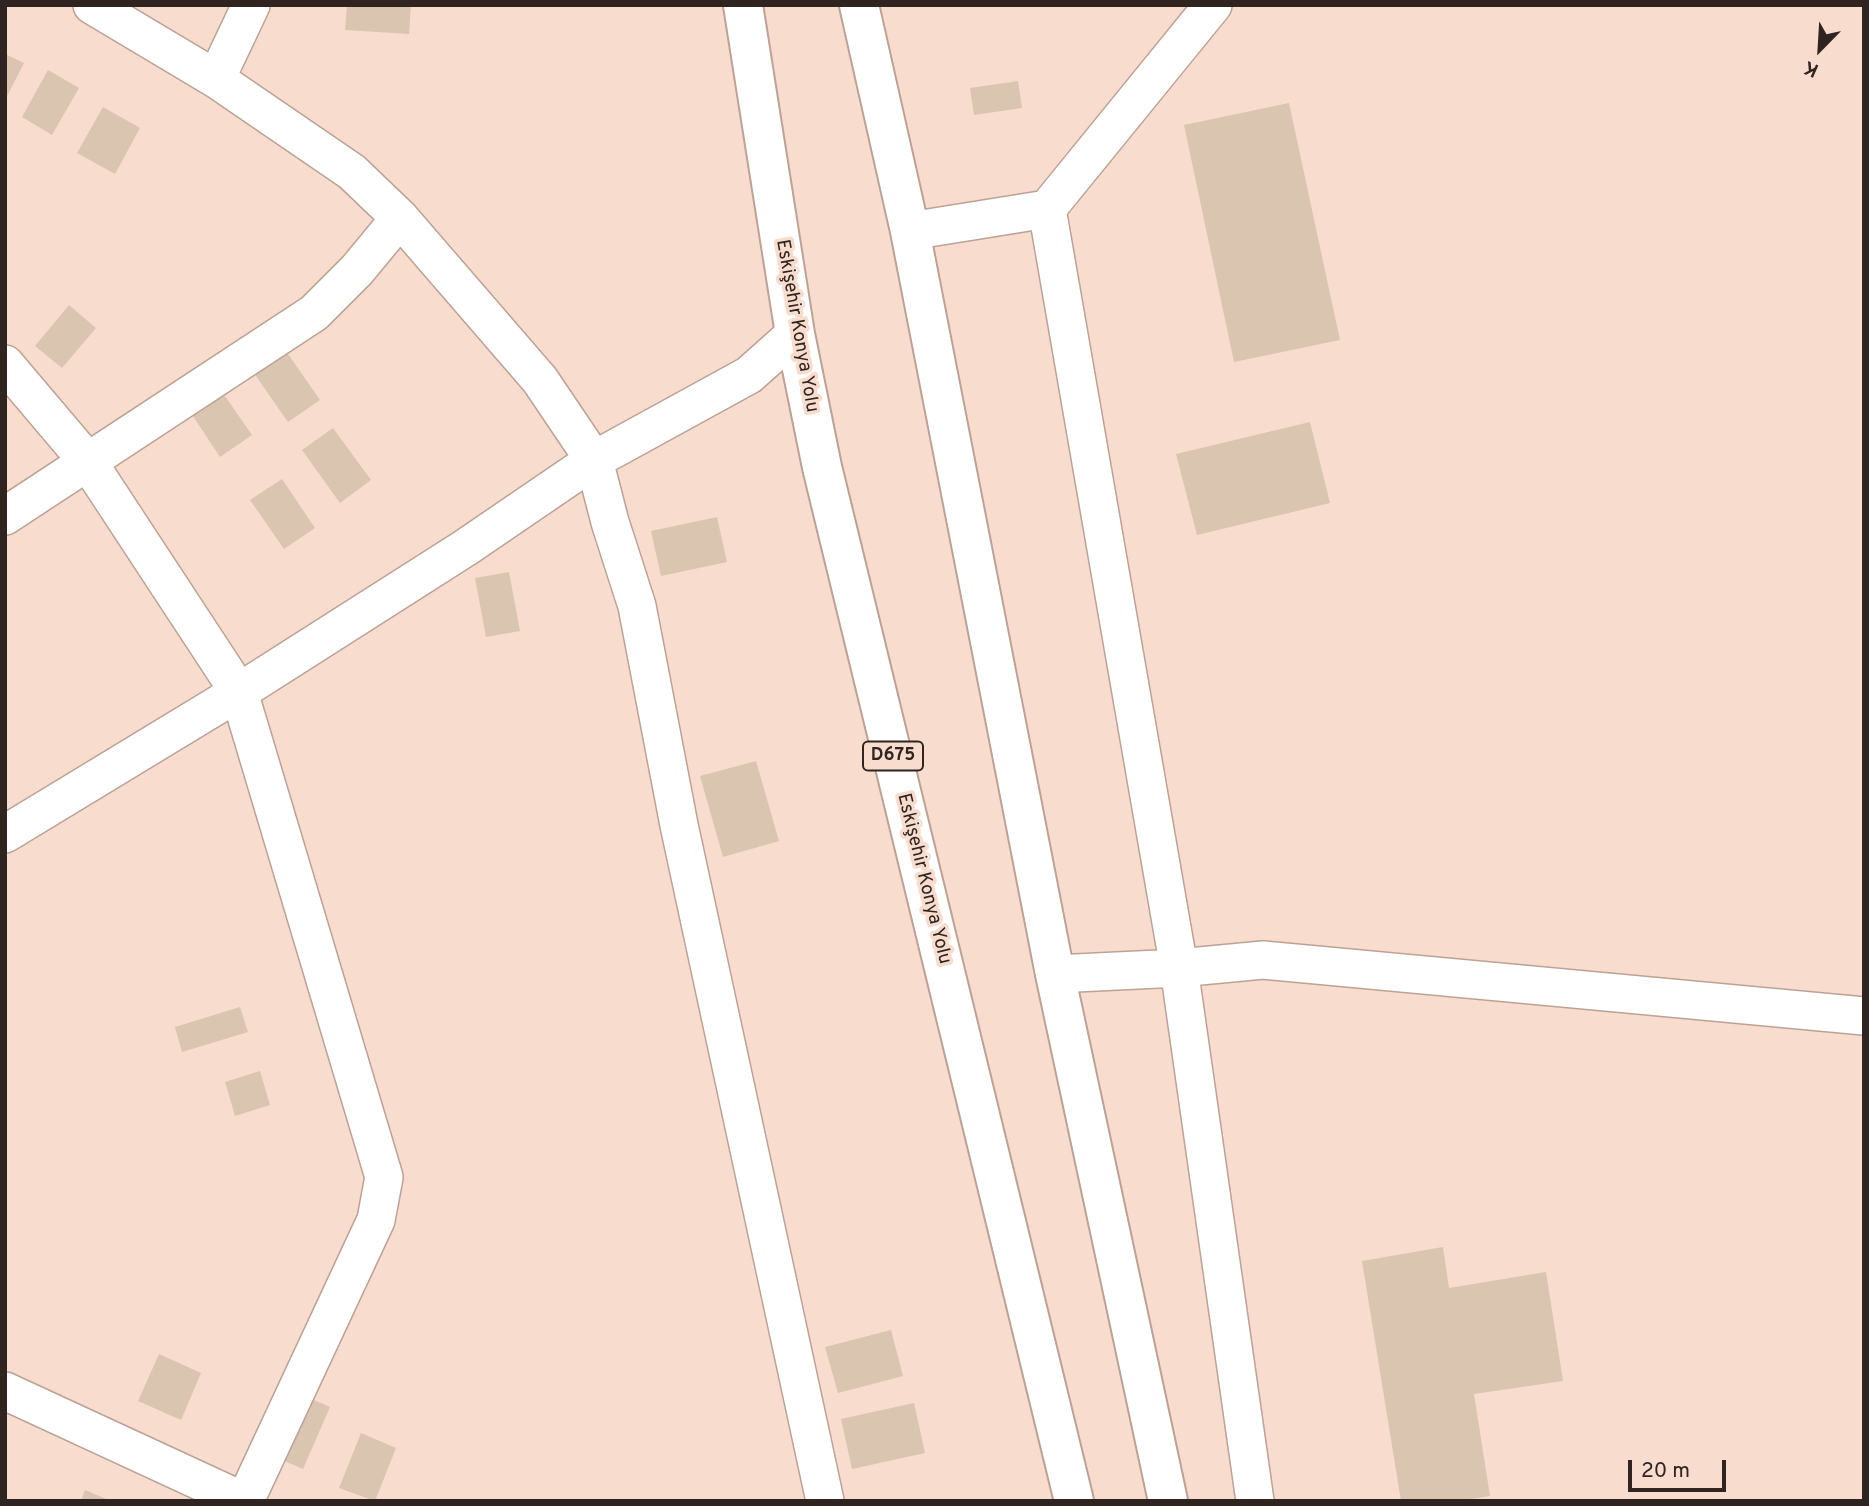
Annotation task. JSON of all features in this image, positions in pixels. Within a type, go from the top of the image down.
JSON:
[{"type":"highway","name":"Eskişehir Konya Yolu","points":[[743,5],[795,334],[822,467],[1074,1501]]},
{"type":"highway","points":[[859,5],[910,231],[1055,974],[1168,1501]]},
{"type":"street","points":[[92,5],[216,79],[352,172],[400,218],[540,380],[594,460],[610,522],[637,606],[679,825],[825,1501]]},
{"type":"street","points":[[216,79],[251,5]]},
{"type":"street","points":[[910,231],[1047,209],[1213,5]]},
{"type":"street","points":[[1047,209],[1179,968],[1255,1501]]},
{"type":"street","points":[[5,516],[314,313],[357,270],[400,218]]},
{"type":"street","points":[[5,834],[239,692],[453,555],[594,460],[749,375],[795,334]]},
{"type":"street","points":[[5,364],[88,462],[239,692],[384,1177],[376,1220],[244,1501],[5,1391]]},
{"type":"street","points":[[1055,974],[1179,968],[1263,960],[1864,1016]]},
{"type":"building","points":[[347,5],[411,5],[409,34],[345,30]]},
{"type":"building","points":[[5,54],[24,63],[5,100]]},
{"type":"building","points":[[48,70],[79,88],[52,135],[22,117]]},
{"type":"building","points":[[1018,81],[1022,108],[974,115],[970,88]]},
{"type":"building","points":[[1289,103],[1340,340],[1234,362],[1184,125]]},
{"type":"building","points":[[103,107],[140,128],[115,174],[77,153]]},
{"type":"building","points":[[69,305],[96,328],[62,368],[35,346]]},
{"type":"building","points":[[281,344],[320,400],[288,422],[249,366]]},
{"type":"building","points":[[218,386],[252,435],[220,457],[187,407]]},
{"type":"building","points":[[1310,422],[1330,503],[1197,535],[1176,454]]},
{"type":"building","points":[[333,428],[371,480],[340,503],[302,450]]},
{"type":"building","points":[[282,479],[315,528],[284,549],[250,500]]},
{"type":"building","points":[[717,517],[727,562],[661,576],[651,531]]},
{"type":"building","points":[[509,572],[520,631],[486,637],[475,578]]},
{"type":"building","points":[[756,761],[779,841],[723,857],[700,776]]},
{"type":"building","points":[[240,1007],[248,1032],[182,1052],[175,1027]]},
{"type":"building","points":[[260,1071],[270,1105],[235,1116],[225,1082]]},
{"type":"building","points":[[1443,1247],[1449,1288],[1546,1272],[1563,1381],[1474,1394],[1490,1496],[1458,1501],[1401,1501],[1362,1261]]},
{"type":"building","points":[[891,1330],[903,1376],[838,1393],[825,1347]]},
{"type":"building","points":[[159,1354],[201,1373],[181,1420],[138,1401]]},
{"type":"building","points":[[300,1394],[330,1407],[303,1469],[273,1456]]},
{"type":"building","points":[[914,1403],[925,1453],[852,1469],[841,1419]]},
{"type":"building","points":[[361,1433],[396,1448],[375,1501],[339,1488]]},
{"type":"building","points":[[85,1490],[111,1501],[81,1501]]}]
